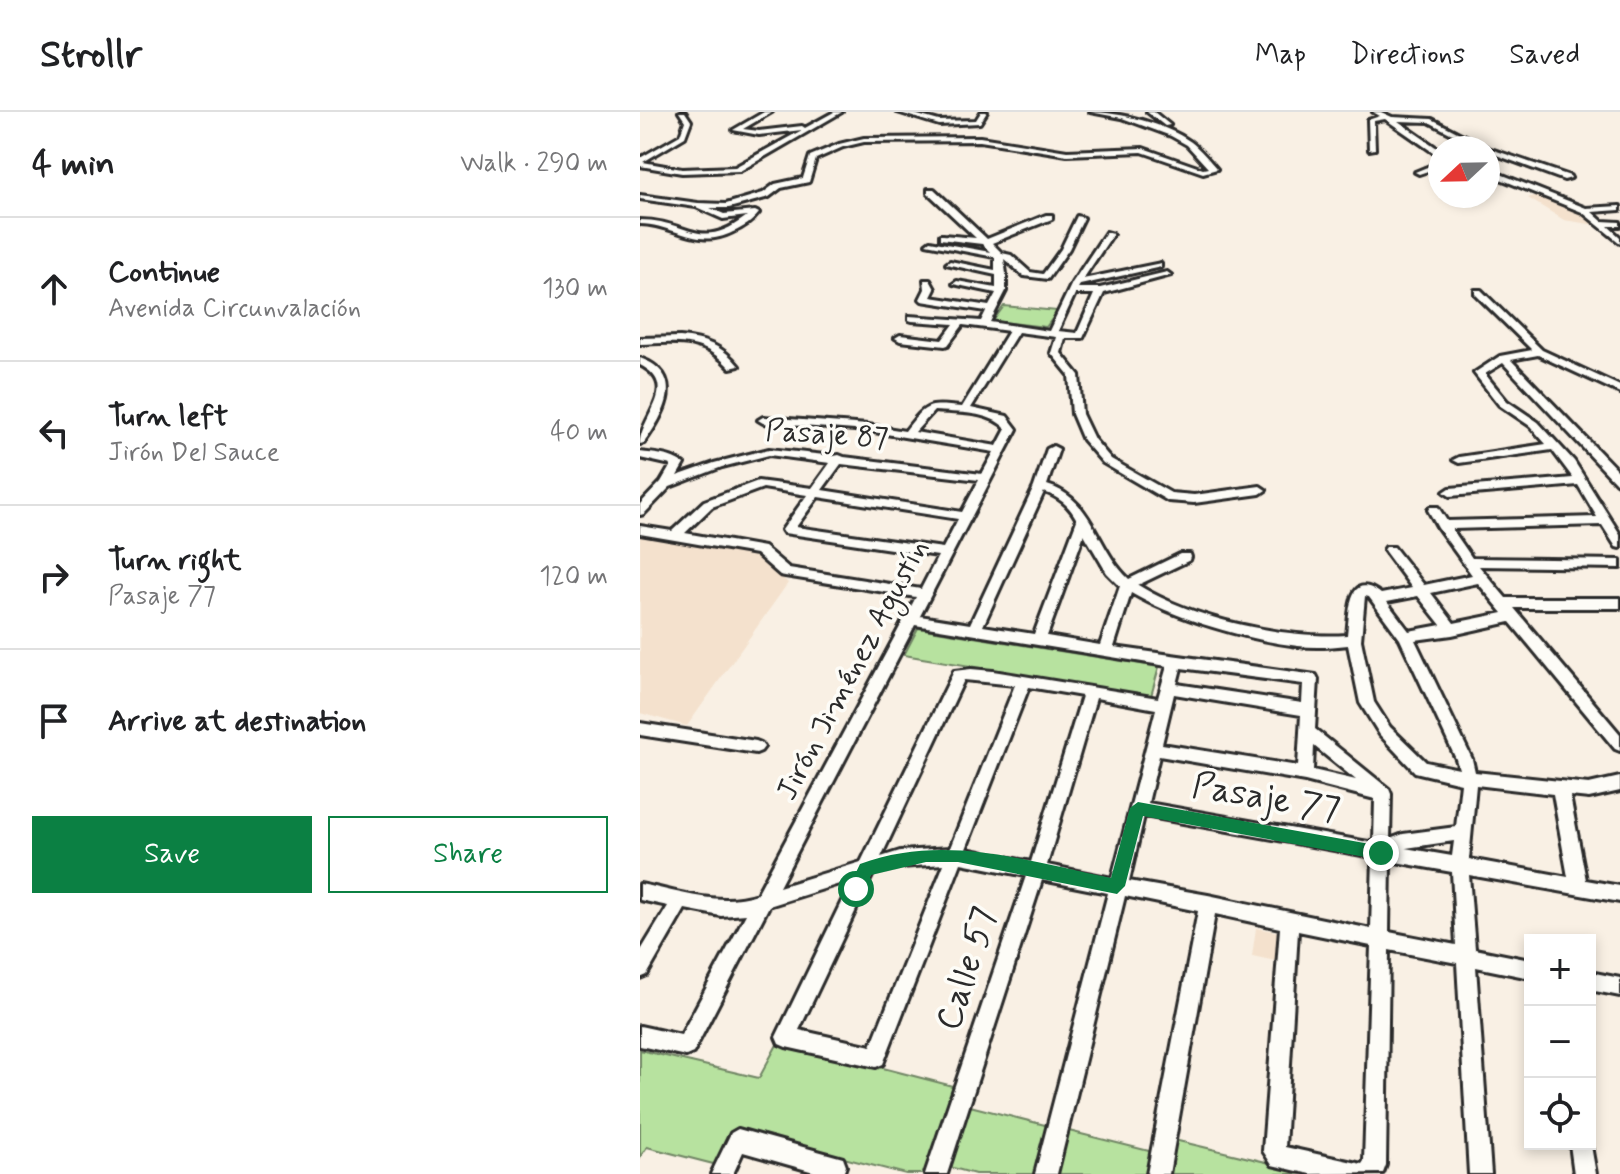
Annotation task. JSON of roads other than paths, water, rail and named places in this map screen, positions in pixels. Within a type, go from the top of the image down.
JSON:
[{"type":"street","points":[[640,163],[683,136],[688,121],[682,112]]},
{"type":"street","points":[[769,112],[736,130],[759,133],[812,127]]},
{"type":"street","points":[[640,163],[682,171],[737,169],[839,112]]},
{"type":"street","points":[[900,112],[945,123],[979,122],[984,112]]},
{"type":"street","points":[[924,119],[937,112]]},
{"type":"street","points":[[640,197],[726,206],[766,195],[778,186],[806,180],[813,158],[841,145],[864,140],[996,139],[1028,148],[1067,153],[1131,148],[1203,171],[1213,169],[1189,144],[1173,135],[1123,116],[1093,112]]},
{"type":"street","points":[[1150,112],[1167,125]]},
{"type":"street","points":[[1376,112],[1390,118],[1428,147]]},
{"type":"street","points":[[1371,149],[1371,120],[1430,120],[1461,136]]},
{"type":"street","points":[[1500,154],[1567,178]]},
{"type":"street","points":[[1419,172],[1428,169]]},
{"type":"street","points":[[1500,176],[1585,210],[1619,240]]},
{"type":"street","points":[[931,191],[999,255],[1001,291],[984,324]]},
{"type":"street","points":[[640,222],[655,222],[683,234],[712,238],[727,234],[756,215],[723,217],[698,205]]},
{"type":"street","points":[[1585,210],[1620,208]]},
{"type":"street","points":[[1049,217],[988,242],[931,240],[999,255],[1013,260],[1027,274],[1045,277],[1065,249],[1080,218]]},
{"type":"street","points":[[1598,223],[1620,224]]},
{"type":"street","points":[[1109,234],[1074,287],[1056,334],[1056,353],[1074,375],[1077,414],[1089,440],[1107,461],[1168,497],[1194,499],[1260,490]]},
{"type":"street","points":[[950,264],[1002,274]]},
{"type":"street","points":[[1074,287],[1158,265]]},
{"type":"street","points":[[1074,287],[1100,291],[1167,275]]},
{"type":"street","points":[[927,282],[930,289],[925,299],[993,309]]},
{"type":"street","points":[[957,284],[1001,291]]},
{"type":"street","points":[[912,318],[1080,336],[1100,291]]},
{"type":"street","points":[[1478,292],[1539,352],[1620,390]]},
{"type":"street","points":[[900,338],[945,343],[961,322]]},
{"type":"street","points":[[965,410],[1015,329]]},
{"type":"street","points":[[640,341],[674,340],[709,345],[723,351],[734,366]]},
{"type":"street","points":[[1539,352],[1504,358],[1479,373],[1503,403],[1534,424],[1555,446],[1582,481],[1620,544]]},
{"type":"street","points":[[1504,358],[1620,480]]},
{"type":"street","points":[[640,361],[660,375],[664,385],[660,410],[640,441]]},
{"type":"street","name":"Jirón Jiménez Agustín","points":[[640,1036],[686,1046],[1012,429],[1003,418],[965,410],[929,408],[907,435]]},
{"type":"street","points":[[763,420],[814,422],[1002,450]]},
{"type":"street","points":[[1459,460],[1555,446]]},
{"type":"street","points":[[975,629],[1040,487],[1053,449]]},
{"type":"street","name":"Pasaje 87","points":[[666,484],[757,453],[839,458],[988,478]]},
{"type":"street","points":[[640,455],[678,464],[666,484],[640,511]]},
{"type":"street","points":[[839,458],[788,530],[948,553]]},
{"type":"street","points":[[1450,492],[1582,481]]},
{"type":"street","points":[[675,536],[708,504],[762,484],[967,517]]},
{"type":"street","points":[[1040,487],[1065,494],[1075,503],[1105,565],[1127,585],[1168,603],[1270,637],[1302,641],[1354,640]]},
{"type":"street","points":[[640,492],[655,495]]},
{"type":"street","points":[[1434,510],[1468,562],[1620,745]]},
{"type":"street","points":[[1039,639],[1083,521]]},
{"type":"street","points":[[1442,525],[1607,521]]},
{"type":"street","points":[[640,530],[760,550],[785,572],[926,594]]},
{"type":"street","points":[[1390,550],[1452,630]]},
{"type":"street","points":[[1106,649],[1127,585],[1185,557]]},
{"type":"street","points":[[1468,562],[1620,564]]},
{"type":"street","points":[[1379,599],[1481,578]]},
{"type":"street","points":[[1480,1174],[1460,866],[1469,778],[1464,759],[1406,637],[1369,590],[1362,591],[1358,596],[1354,640],[1367,703],[1385,731],[1421,767],[1469,778],[1589,791],[1620,784]]},
{"type":"street","points":[[1504,603],[1620,603]]},
{"type":"street","points":[[1406,637],[1514,616]]},
{"type":"street","points":[[912,620],[1175,662],[1311,679],[1305,774]]},
{"type":"street","points":[[1046,1174],[1175,662]]},
{"type":"street","points":[[1024,681],[876,1057],[786,1037],[959,675],[967,672],[1024,681],[1090,693],[1309,710]]},
{"type":"street","name":"Calle 57","points":[[936,1174],[1037,870],[1090,693]]},
{"type":"street","points":[[640,729],[756,747]]},
{"type":"street","points":[[1307,731],[1383,794]]},
{"type":"street","points":[[1153,749],[1305,774],[1383,794]]},
{"type":"street","points":[[1560,787],[1578,886]]},
{"type":"street","points":[[1367,1174],[1375,1165],[1383,794]]},
{"type":"street","name":"Pasaje 77","points":[[1138,808],[1620,894]]},
{"type":"street","points":[[1381,853],[1403,841],[1462,833]]},
{"type":"street","points":[[640,892],[740,908],[866,869],[926,855],[958,855],[1524,968]]},
{"type":"street","points":[[640,969],[681,900]]},
{"type":"street","points":[[1158,1174],[1208,903]]},
{"type":"street","points":[[1290,920],[1274,1151],[1280,1157],[1361,1174]]},
{"type":"street","points":[[1596,982],[1620,987]]},
{"type":"street","points":[[722,1174],[738,1140],[834,1170]]},
{"type":"street","points":[[1582,1150],[1585,1174]]}]
